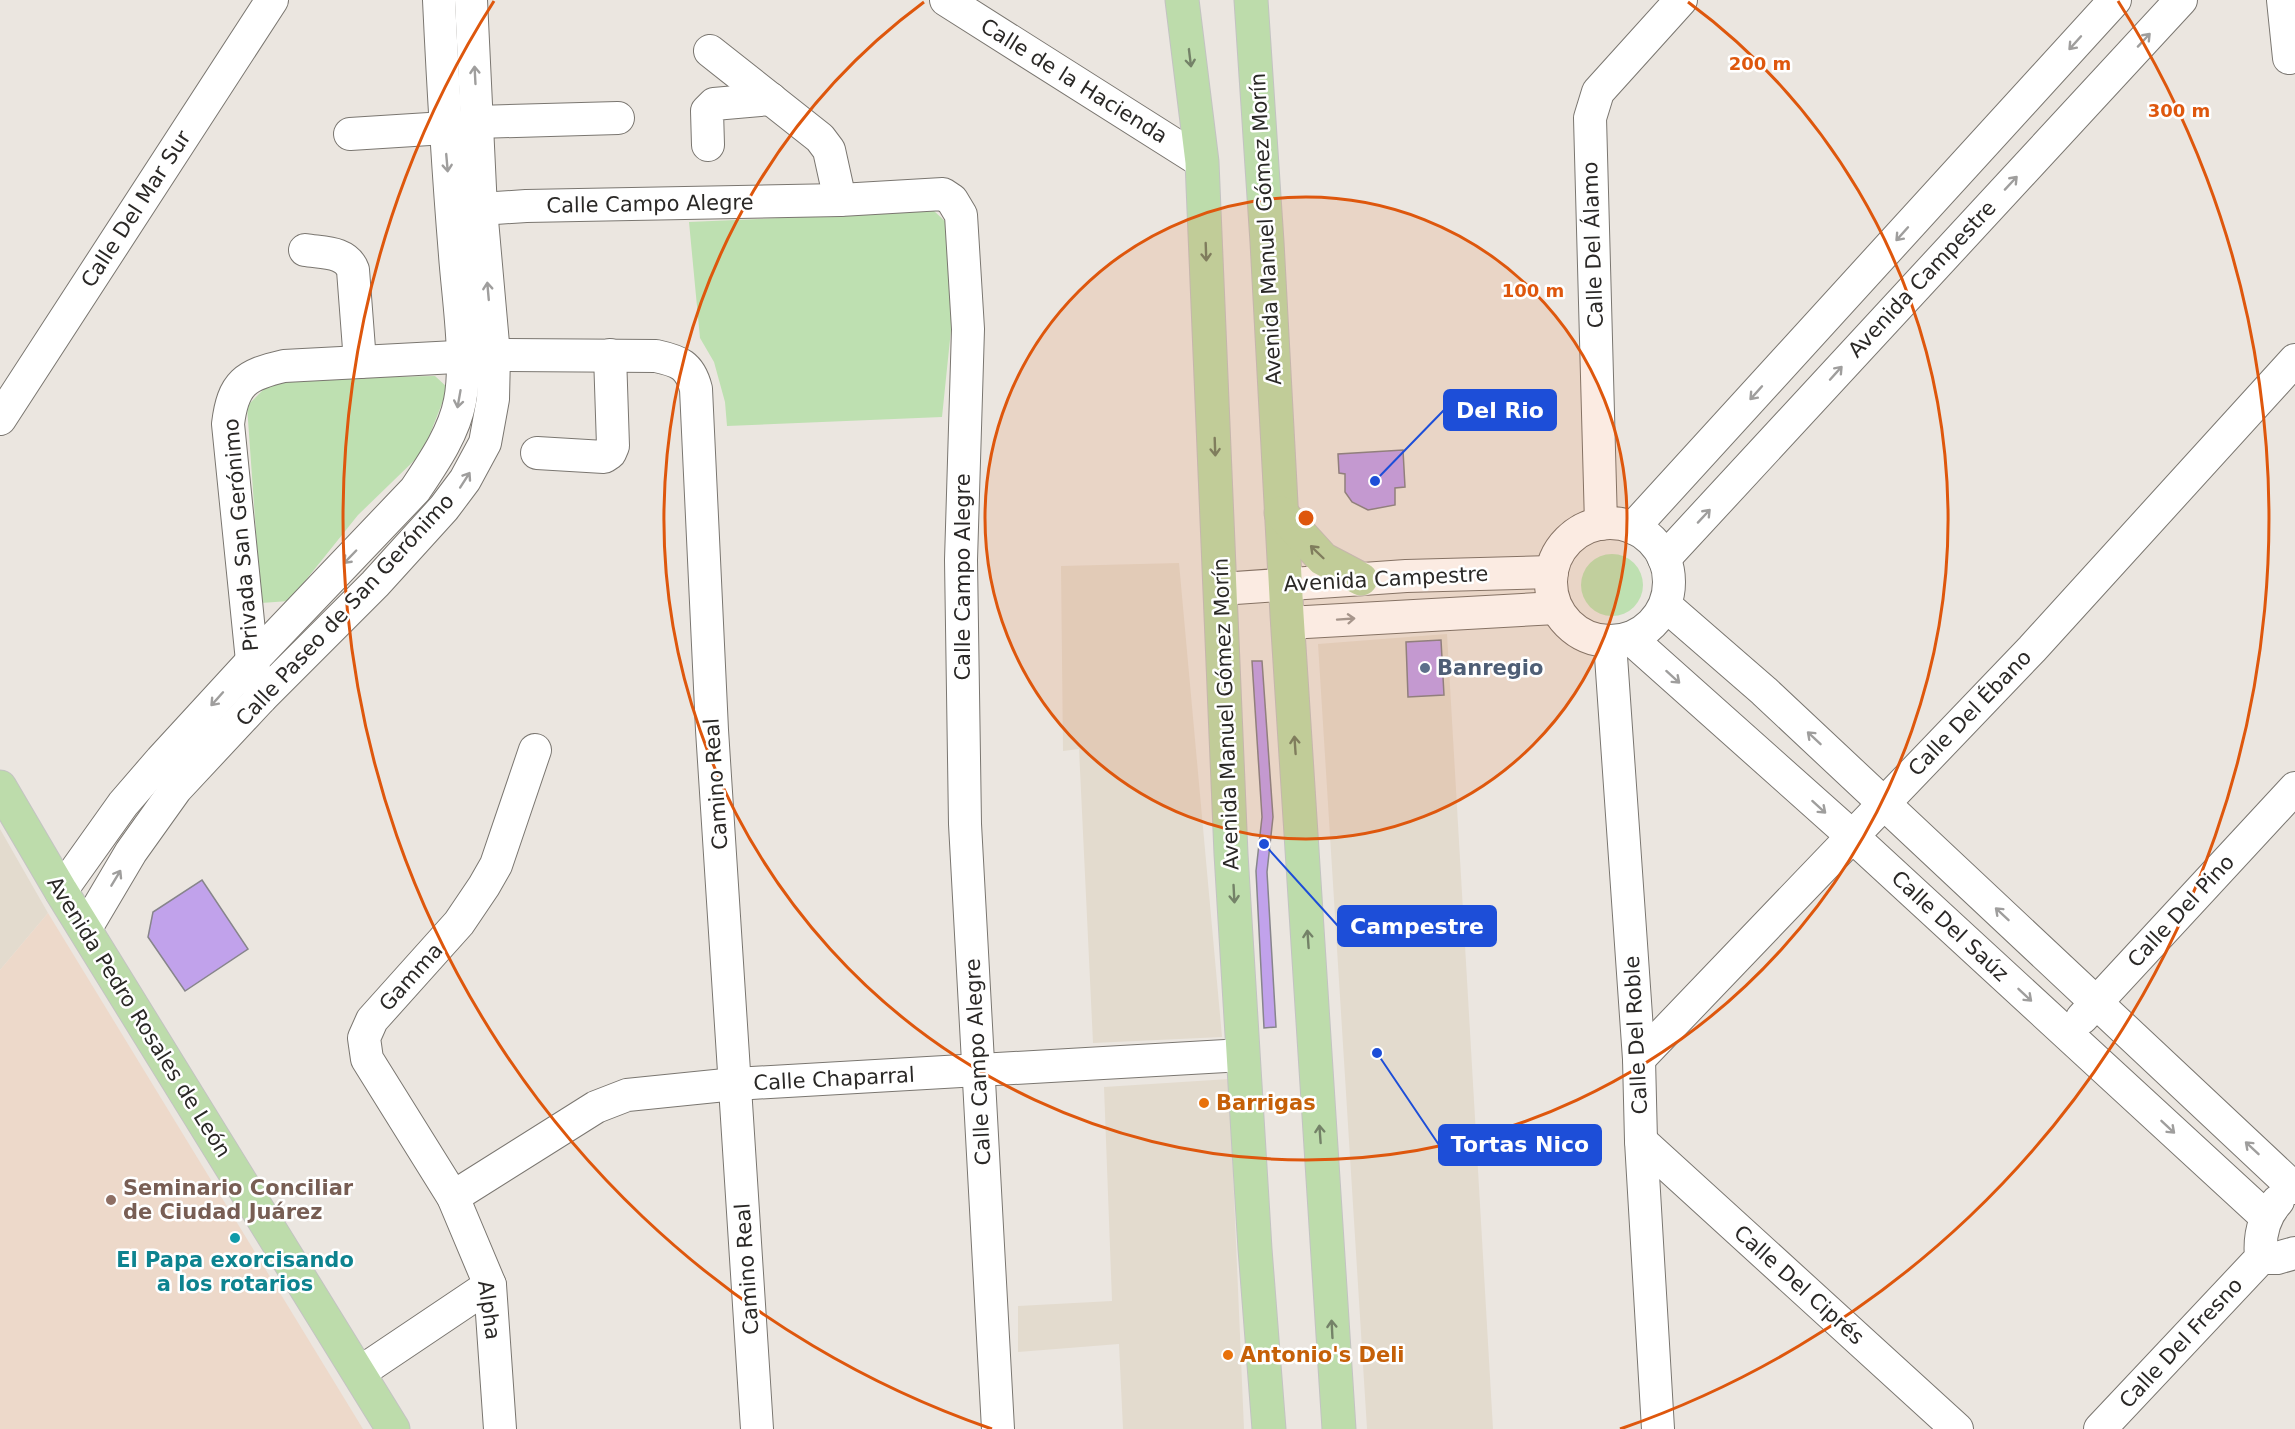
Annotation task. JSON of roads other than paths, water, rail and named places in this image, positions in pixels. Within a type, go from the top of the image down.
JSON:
[{"type":"main road","name":"Avenida Manuel Gómez Morín","points":[[1182,0],[1202,162],[1231,854],[1269,1429]]},
{"type":"main road","name":"Avenida Manuel Gómez Morín","points":[[1251,0],[1339,1429]]},
{"type":"main road","points":[[1281,513],[1323,559],[1361,579]]},
{"type":"main road","name":"Avenida Pedro Rosales de León","points":[[0,787],[61,891],[86,928],[393,1429]]},
{"type":"street","name":"Calle Del Mar Sur","points":[[0,419],[272,0]]},
{"type":"street","name":"Calle Paseo de San Gerónimo","points":[[61,891],[123,804],[252,661],[421,481],[448,434],[460,401],[463,357],[445,128],[439,0]]},
{"type":"street","name":"Calle Paseo de San Gerónimo","points":[[86,928],[131,852],[176,789],[261,698],[375,584],[444,508],[465,480],[485,443],[493,399],[494,355],[481,209],[471,0]]},
{"type":"street","name":"Calle de la Hacienda","points":[[946,0],[1202,162]]},
{"type":"street","name":"Calle Del Álamo","points":[[1601,524],[1590,117],[1598,92],[1681,0]]},
{"type":"street","points":[[1633,528],[2115,0]]},
{"type":"street","name":"Avenida Campestre","points":[[1664,559],[2181,0]]},
{"type":"street","points":[[2283,0],[2289,58]]},
{"type":"street","points":[[710,51],[820,138],[829,150],[840,200]]},
{"type":"street","points":[[708,145],[707,111],[714,104],[771,99]]},
{"type":"street","points":[[477,122],[618,117]]},
{"type":"street","points":[[350,134],[445,128]]},
{"type":"street","name":"Calle Campo Alegre","points":[[481,209],[526,206],[840,200],[943,194],[952,200],[962,215],[968,329],[961,560],[965,824],[998,1429]]},
{"type":"street","points":[[1929,204],[1963,235]]},
{"type":"street","points":[[305,250],[342,256],[351,264],[360,362]]},
{"type":"street","name":"Camino Real","points":[[463,357],[494,355],[656,356],[673,360],[684,366],[692,375],[696,389],[712,730],[757,1429]]},
{"type":"street","points":[[537,453],[604,457],[610,453],[613,446],[610,355]]},
{"type":"street","name":"Privada San Gerónimo","points":[[261,698],[252,661],[228,424],[231,403],[241,384],[252,375],[284,366],[463,357]]},
{"type":"street","name":"Calle Del Ébano","points":[[1639,1059],[2032,649],[2295,360]]},
{"type":"street","points":[[1729,423],[1760,456]]},
{"type":"street","points":[[1612,523],[1633,528],[1656,546],[1664,559],[1669,582],[1665,605],[1657,619],[1644,631],[1620,640],[1593,639],[1578,632],[1556,608],[1551,590],[1552,572],[1557,555],[1568,540],[1584,529],[1612,523]]},
{"type":"street","name":"Avenida Campestre","points":[[1221,590],[1286,583],[1552,572]]},
{"type":"street","points":[[1665,605],[1764,691],[2295,1188],[2283,1196],[2266,1217],[2262,1230],[2261,1258],[2277,1258],[2295,1253]]},
{"type":"street","name":"Avenida Campestre","points":[[1288,623],[1556,608]]},
{"type":"street","name":"Calle Del Saúz","points":[[1620,640],[1852,836],[2266,1217]]},
{"type":"street","name":"Calle Del Roble","points":[[1620,640],[1641,1141],[1658,1429]]},
{"type":"street","name":"Gamma","points":[[453,1197],[367,1059],[364,1038],[372,1020],[459,923],[484,886],[496,865],[535,750]]},
{"type":"street","name":"Calle Del Pino","points":[[2067,1034],[2295,788]]},
{"type":"street","name":"Calle Chaparral","points":[[453,1197],[607,1101],[627,1095],[735,1084],[1244,1055]]},
{"type":"street","name":"Calle Del Ciprés","points":[[1641,1141],[1957,1429]]},
{"type":"street","name":"Alpha","points":[[453,1197],[490,1285],[500,1429]]},
{"type":"street","name":"Calle Del Fresno","points":[[2100,1429],[2261,1258]]},
{"type":"street","points":[[359,1373],[490,1285]]},
{"type":"place","name":"Del Rio","points":[[1375,481]]},
{"type":"place","name":"Banregio","points":[[1425,668]]},
{"type":"place","name":"Campestre","points":[[1264,844]]},
{"type":"place","name":"Tortas Nico","points":[[1377,1053]]},
{"type":"place","name":"Barrigas","points":[[1204,1103]]},
{"type":"place","name":"Seminario Conciliar de Ciudad Juárez","points":[[111,1200]]},
{"type":"place","name":"El Papa exorcisando a los rotarios","points":[[235,1238]]},
{"type":"place","name":"Antonio's Deli","points":[[1228,1355]]}]
